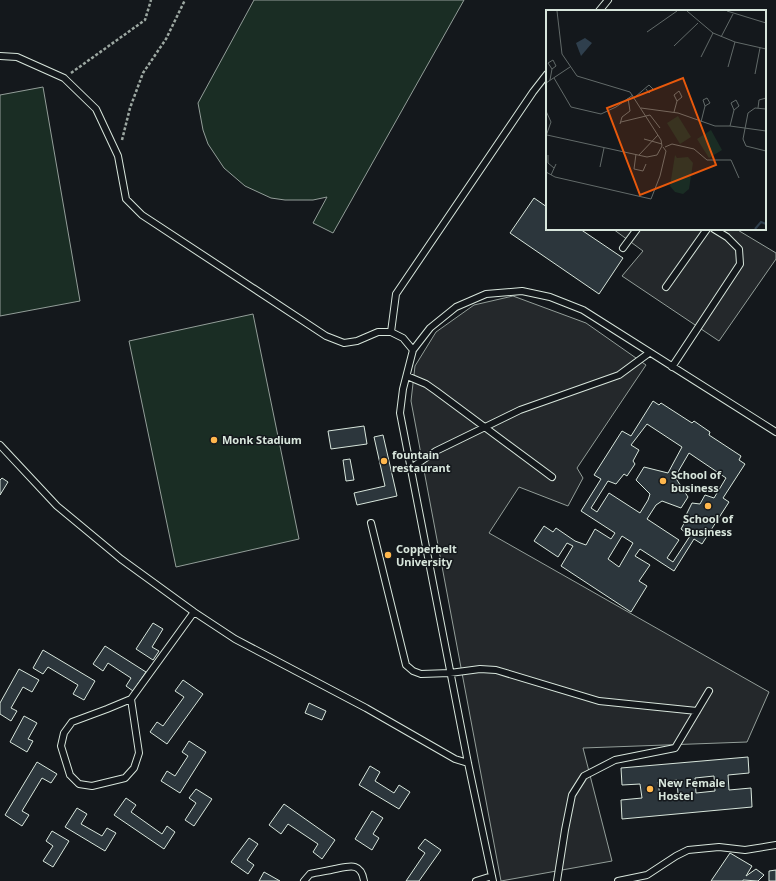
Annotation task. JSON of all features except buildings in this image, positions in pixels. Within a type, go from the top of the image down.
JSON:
[{"type":"lane","points":[[600,10],[608,0]]},
{"type":"lane","points":[[0,56],[17,57],[64,78],[96,109],[118,156],[126,198],[142,215],[326,336],[344,343],[357,341],[378,332],[391,332],[403,338],[413,350]]},
{"type":"lane","points":[[391,332],[396,294],[533,92],[546,75]]},
{"type":"lane","points":[[623,248],[636,230]]},
{"type":"lane","points":[[666,287],[706,230]]},
{"type":"lane","points":[[672,367],[740,264],[739,249],[727,237],[716,230]]},
{"type":"lane","points":[[476,881],[493,879],[450,673],[400,413],[403,389],[413,350],[430,328],[456,307],[486,294],[522,291],[550,297],[583,310],[776,432]]},
{"type":"lane","points":[[411,468],[436,451],[520,410],[619,375],[649,353]]},
{"type":"lane","points":[[407,376],[426,384],[552,477]]},
{"type":"lane","points":[[0,445],[57,506],[121,559],[194,612],[235,639],[366,708],[455,759],[468,763]]},
{"type":"lane","points":[[371,523],[406,665],[413,671],[421,674],[450,673],[480,669],[496,670],[599,701],[696,711]]},
{"type":"lane","points":[[131,698],[139,753],[134,768],[125,778],[92,786],[79,784],[70,775],[61,746],[64,734],[72,722],[131,698],[194,612]]},
{"type":"lane","points":[[557,881],[572,796],[584,776],[615,760],[675,748],[709,691]]},
{"type":"lane","points":[[618,881],[647,875],[688,850],[719,847],[745,850],[776,845]]},
{"type":"lane","points":[[304,881],[310,874],[352,865],[359,868],[363,873],[364,881]]},
{"type":"path","points":[[64,78],[145,20],[151,0]]},
{"type":"path","points":[[118,156],[130,108],[143,74],[166,39],[185,0]]},
{"type":"green space","points":[[254,0],[464,0],[333,233],[313,223],[327,197],[313,200],[285,200],[271,198],[245,186],[224,168],[208,144],[203,130],[198,103]]},
{"type":"green space","points":[[43,87],[80,301],[0,316],[0,95]]},
{"type":"green space","name":"Monk Stadium","points":[[253,314],[299,539],[176,567],[129,341]]},
{"type":"shaded area","points":[[614,230],[738,230],[776,253],[776,259],[719,341],[622,276],[643,251]]},
{"type":"shaded area","points":[[513,296],[586,323],[646,365],[577,468],[583,478],[568,506],[519,487],[489,533],[769,692],[747,742],[583,748],[612,861],[501,881],[411,401],[415,366],[436,332],[474,305]]},
{"type":"place","name":"Monk Stadium","points":[[214,440]]},
{"type":"place","name":"fountain restaurant","points":[[384,461]]},
{"type":"place","name":"School of business","points":[[663,481]]},
{"type":"place","name":"School of Business","points":[[708,506]]},
{"type":"place","name":"Copperbelt University","points":[[388,555]]},
{"type":"place","name":"New Female Hostel","points":[[650,789]]}]
